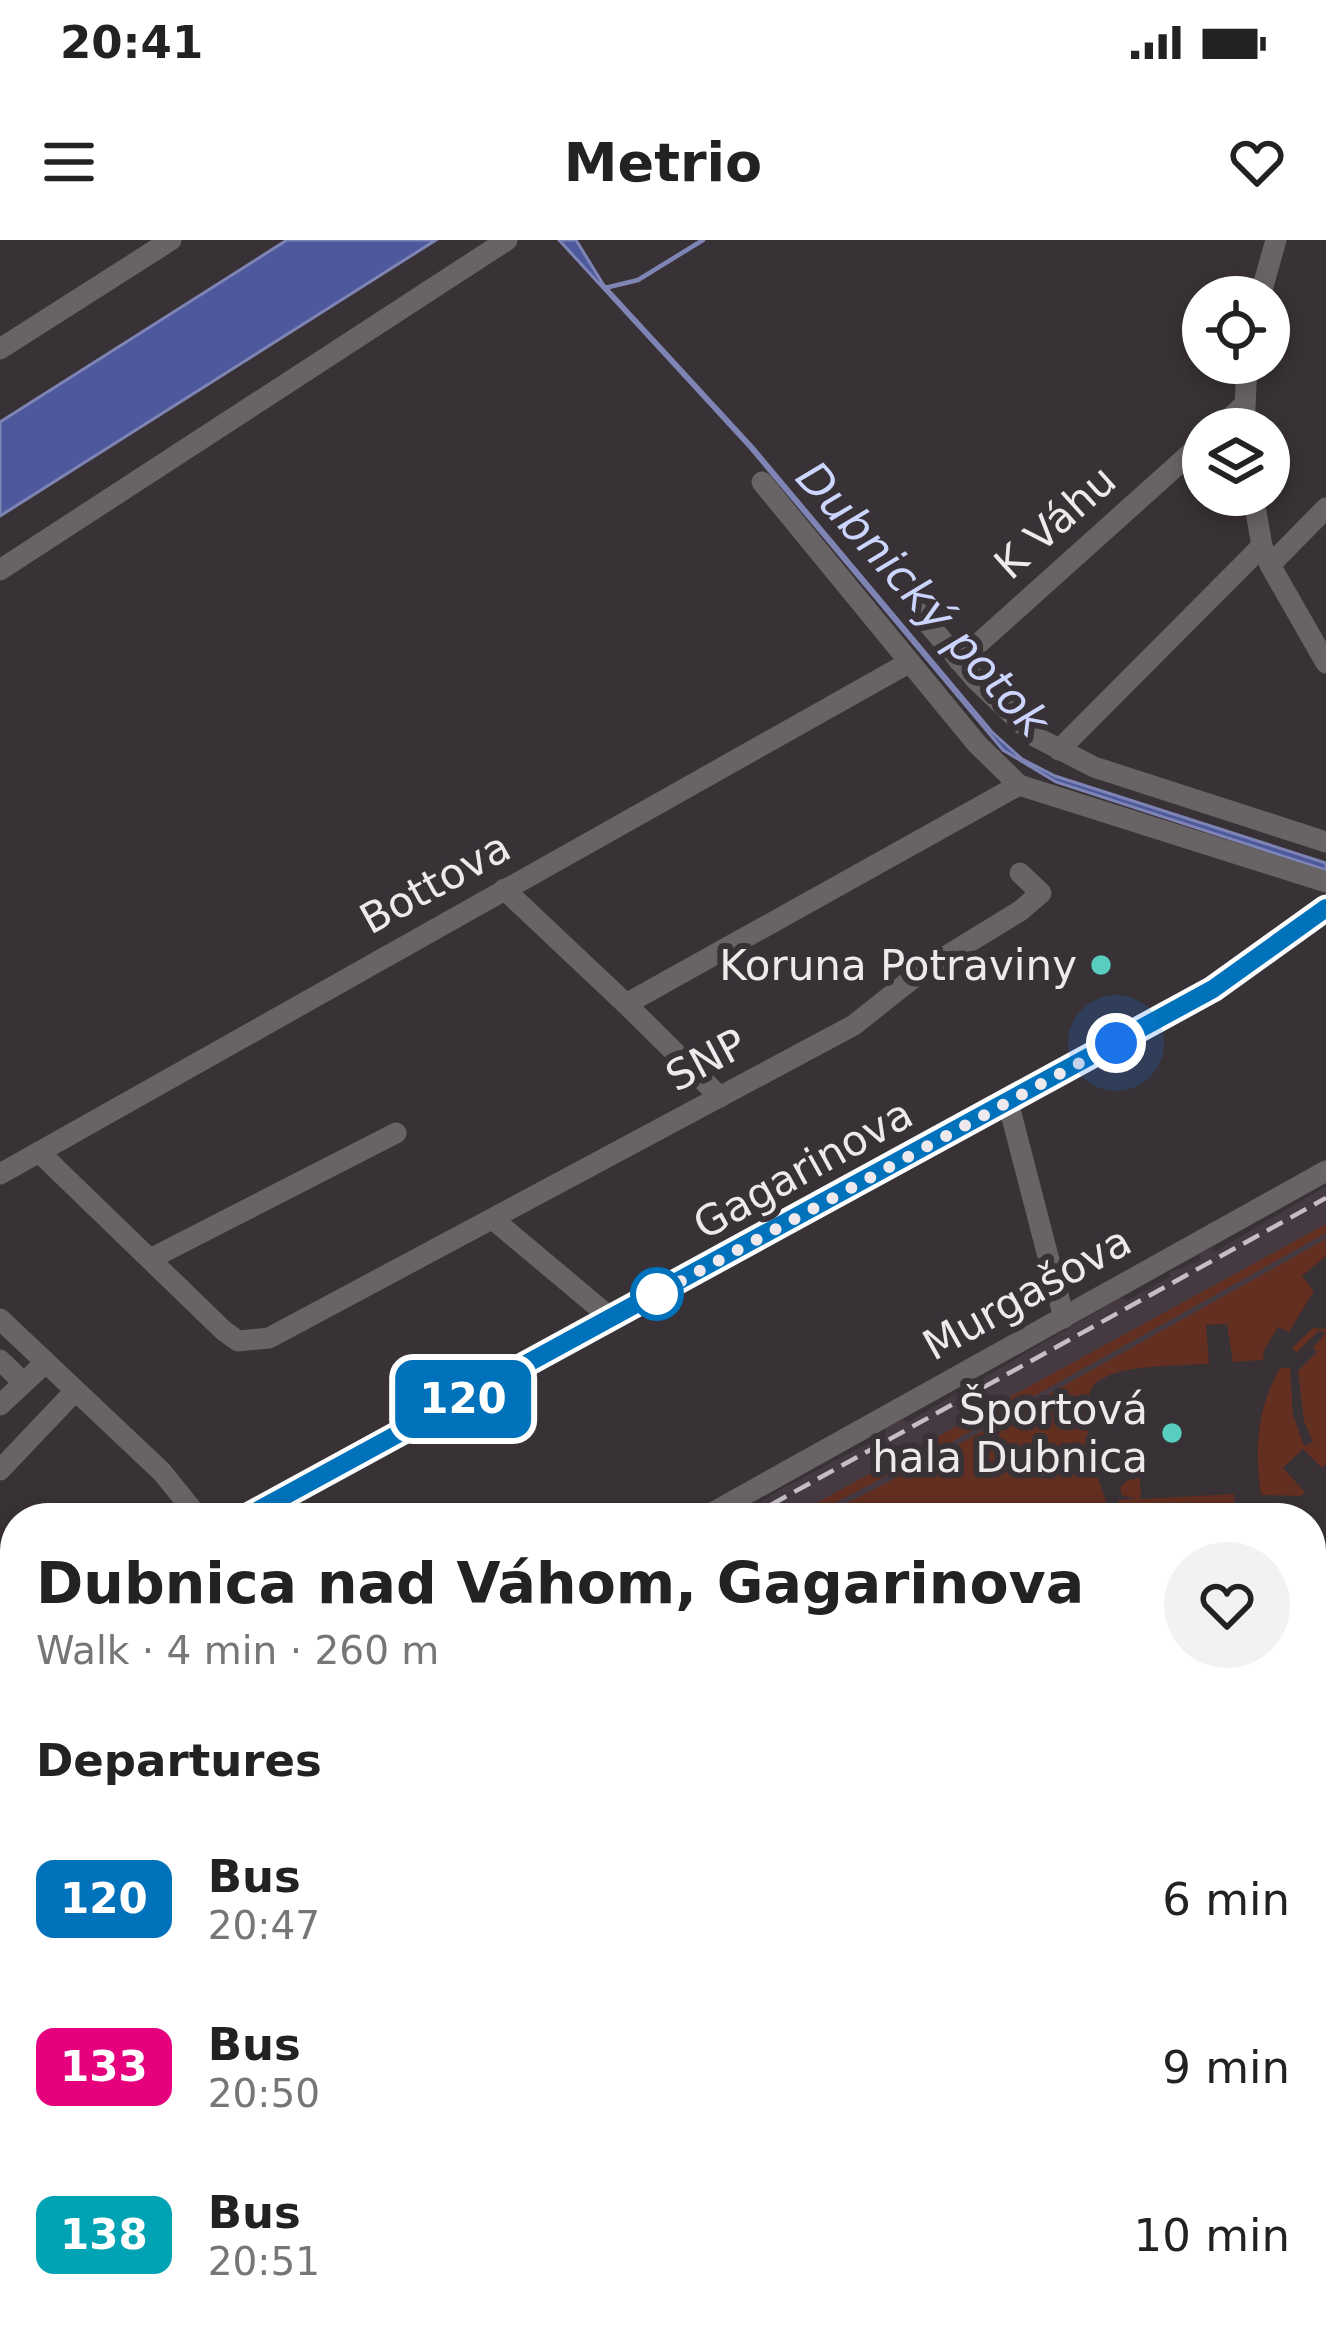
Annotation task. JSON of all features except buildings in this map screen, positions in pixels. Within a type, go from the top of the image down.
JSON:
[{"type":"street","points":[[0,349],[171,240]]},
{"type":"street","points":[[0,571],[507,240]]},
{"type":"street","points":[[1266,276],[1276,240]]},
{"type":"street","name":"K Váhu","points":[[959,661],[1182,461]]},
{"type":"street","points":[[762,482],[977,744],[1019,785],[1326,882]]},
{"type":"street","points":[[1059,750],[1266,555],[1326,508]]},
{"type":"street","points":[[1258,516],[1266,555],[1326,663]]},
{"type":"street","points":[[919,613],[959,661],[1036,737],[1059,750],[1094,766],[1326,842]]},
{"type":"street","name":"Bottova","points":[[0,1174],[910,662]]},
{"type":"street","points":[[626,1004],[1019,785]]},
{"type":"street","name":"SNP","points":[[39,1152],[224,1331],[238,1341],[269,1338],[854,1025],[922,971],[1041,893],[1020,873]]},
{"type":"street","points":[[505,889],[720,1097]]},
{"type":"street","name":"Gagarinova","points":[[272,1503],[1213,989],[1326,908]]},
{"type":"street","points":[[1008,1102],[1064,1318]]},
{"type":"street","points":[[150,1259],[396,1133]]},
{"type":"street","name":"Murgašova","points":[[730,1503],[1326,1171]]},
{"type":"street","points":[[494,1220],[612,1319]]},
{"type":"street","points":[[0,1318],[162,1472],[183,1503]]},
{"type":"street","points":[[0,1360],[22,1382]]},
{"type":"street","points":[[0,1405],[45,1363]]},
{"type":"street","points":[[0,1470],[75,1391]]},
{"type":"shaded area","points":[[1326,1186],[1326,1253],[1103,1379],[879,1503],[759,1503],[1120,1298],[1128,1300],[1170,1277],[1169,1273],[1200,1260],[1199,1254],[1210,1248],[1215,1252]]},
{"type":"shaded area","points":[[1326,1224],[1326,1233],[957,1439],[835,1503],[816,1503]]},
{"type":"shaded area","points":[[1326,1239],[1326,1256],[1302,1276],[1314,1291],[1289,1332],[1278,1327],[1263,1352],[1264,1360],[1233,1362],[1227,1324],[1206,1325],[1209,1364],[1136,1369],[1098,1381],[1090,1391],[1087,1423],[1107,1503],[847,1503]]},
{"type":"shaded area","points":[[1313,1328],[1326,1329],[1326,1464],[1322,1468],[1303,1449],[1283,1468],[1305,1492],[1301,1496],[1261,1495],[1259,1430],[1266,1398],[1280,1368],[1290,1368],[1293,1415],[1304,1446],[1313,1442],[1304,1421],[1298,1371],[1317,1352],[1313,1347],[1325,1334],[1320,1330],[1296,1353],[1292,1348]]},
{"type":"shaded area","points":[[1140,1478],[1141,1499],[1234,1494],[1234,1503],[1118,1503],[1136,1498],[1122,1496],[1120,1487]]},
{"type":"water","points":[[287,240],[436,240],[0,516],[0,422]]},
{"type":"water","points":[[559,240],[576,240],[603,284],[753,447],[992,732],[1022,759],[1055,776],[1326,863],[1326,870],[1056,782],[1003,750],[750,448]]},
{"type":"waterway","points":[[605,288],[638,280],[703,240]]},
{"type":"railway","points":[[774,1503],[1326,1198]]},
{"type":"bus line","name":"120","points":[[272,1503],[1213,989],[1326,908]]},
{"type":"place","name":"Koruna Potraviny","points":[[1101,965]]},
{"type":"place","name":"Športová hala Dubnica","points":[[1172,1433]]},
{"type":"route","points":[[657,1294],[650,1298],[1116,1043]]},
{"type":"water label","name":"Dubnický potok","points":[[923,599]]}]
